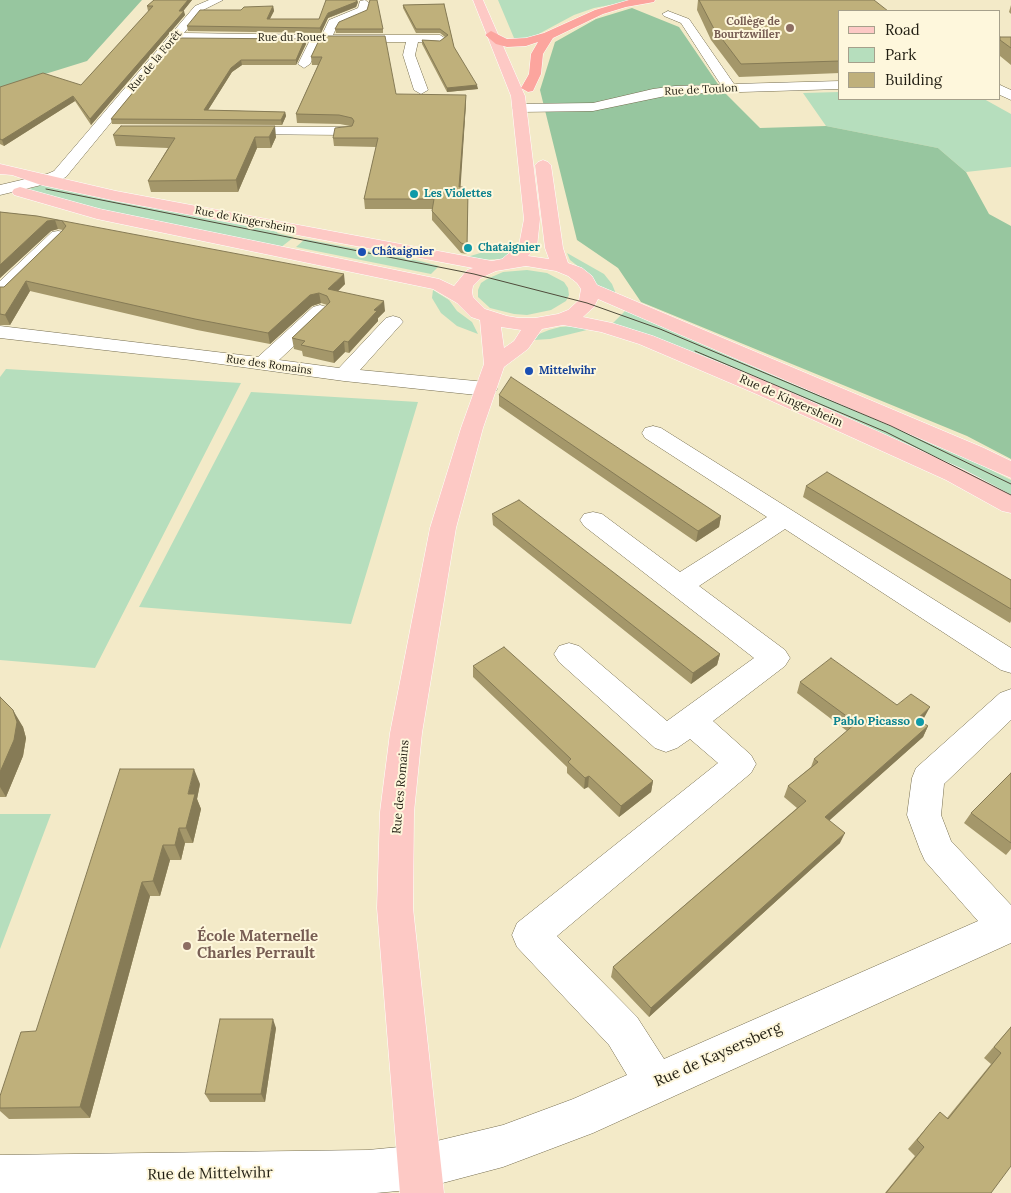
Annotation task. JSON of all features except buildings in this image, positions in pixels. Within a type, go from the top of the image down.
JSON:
[{"type":"highway","points":[[491,35],[500,41],[526,42],[548,36],[599,12],[624,4],[650,0]]},
{"type":"highway","points":[[528,88],[535,74],[537,54],[548,36]]},
{"type":"main road","points":[[464,299],[462,292],[468,279],[474,274],[500,264],[528,246],[532,219],[518,96],[491,35],[483,0]]},
{"type":"main road","points":[[483,0],[507,42],[528,88],[535,115]]},
{"type":"main road","points":[[490,319],[519,324],[535,324],[563,319],[575,314],[587,303],[590,296],[590,289],[585,280],[574,272],[560,266],[554,248],[554,232],[542,154]]},
{"type":"main road","name":"Rue de Kingersheim","points":[[0,169],[15,171],[41,180],[500,264],[544,263],[560,266]]},
{"type":"main road","name":"Rue de Kingersheim","points":[[3,185],[28,196],[97,214],[439,285],[464,299],[478,313],[490,319]]},
{"type":"main road","name":"Rue de Kingersheim","points":[[590,289],[976,453],[1011,471]]},
{"type":"main road","name":"Rue des Romains","points":[[421,1180],[396,908],[397,812],[406,733],[443,528],[472,428],[491,377],[490,319]]},
{"type":"main road","name":"Rue de Kingersheim","points":[[563,319],[605,327],[646,340],[762,388],[955,475],[1011,505]]},
{"type":"main road","points":[[491,377],[521,345],[535,324]]},
{"type":"street","name":"Rue de la Forêt","points":[[3,185],[41,180],[60,174],[199,8],[218,0]]},
{"type":"street","points":[[304,64],[333,22],[363,10],[364,4]]},
{"type":"street","points":[[668,14],[685,21],[729,87]]},
{"type":"street","name":"Rue du Rouet","points":[[175,37],[440,39]]},
{"type":"street","points":[[413,39],[409,56],[421,90]]},
{"type":"street","name":"Rue de Toulon","points":[[519,108],[535,115],[611,104],[653,93],[729,87],[838,85]]},
{"type":"street","points":[[98,130],[118,130]]},
{"type":"street","points":[[227,130],[315,137],[346,131]]},
{"type":"street","points":[[0,291],[58,236]]},
{"type":"street","points":[[262,364],[320,311]]},
{"type":"street","points":[[344,374],[393,322]]},
{"type":"street","name":"Rue des Romains","points":[[0,332],[344,374],[491,377]]},
{"type":"street","points":[[653,433],[1011,662]]},
{"type":"street","points":[[680,585],[785,517]]},
{"type":"street","points":[[569,654],[666,739],[775,658],[593,520]]},
{"type":"street","points":[[1009,926],[937,850],[924,815],[928,778],[1011,701]]},
{"type":"street","points":[[655,1082],[623,1031],[530,934],[740,764],[691,722]]},
{"type":"street","name":"Rue de Kaysersberg","points":[[421,1180],[503,1146],[578,1118],[655,1082],[1009,926]]},
{"type":"street","name":"Rue de Mittelwihr","points":[[0,1177],[368,1172],[421,1180]]},
{"type":"green space","points":[[0,0],[142,0],[87,61],[0,88]]},
{"type":"green space","points":[[498,0],[636,0],[594,8],[574,15],[533,37],[519,39],[514,38]]},
{"type":"green space","points":[[632,8],[679,27],[722,90],[760,128],[826,126],[938,148],[966,172],[989,214],[1011,226],[1011,459],[967,436],[641,302],[618,268],[577,240],[540,90],[555,42],[596,19]]},
{"type":"green space","points":[[838,92],[838,100],[986,100],[1011,114],[1011,167],[966,172],[938,148],[826,126],[803,93]]},
{"type":"green space","points":[[40,185],[137,205],[279,230],[277,233],[294,237],[280,248],[103,212],[26,190]]},
{"type":"green space","points":[[305,239],[439,266],[431,274],[296,247]]},
{"type":"green space","points":[[514,250],[502,259],[480,260],[467,257],[487,251]]},
{"type":"green space","points":[[567,253],[604,274],[612,284],[616,294],[601,291],[589,275],[570,260]]},
{"type":"green space","points":[[527,270],[547,273],[564,282],[568,288],[569,295],[566,301],[551,310],[527,315],[490,308],[478,297],[481,283],[487,279],[503,272]]},
{"type":"green space","points":[[433,290],[449,300],[457,311],[472,322],[478,334],[457,326],[441,313],[432,298]]},
{"type":"green space","points":[[626,310],[965,457],[1011,480],[1011,501],[611,325]]},
{"type":"green space","points":[[573,326],[591,329],[550,339],[534,340],[539,334],[549,330]]},
{"type":"green space","points":[[6,369],[241,383],[95,668],[0,660],[0,377]]},
{"type":"green space","points":[[251,392],[418,402],[351,624],[139,607]]},
{"type":"green space","points":[[0,814],[51,814],[0,949]]},
{"type":"tram line","points":[[46,189],[474,274],[587,303],[660,329],[891,426],[1011,484]]},
{"type":"tram line","points":[[695,351],[886,432],[1011,495]]},
{"type":"place","name":"Collège de Bourtzwiller","points":[[790,28]]},
{"type":"place","name":"Les Violettes","points":[[414,194]]},
{"type":"place","name":"Chataignier","points":[[468,248]]},
{"type":"place","name":"Châtaignier","points":[[362,252]]},
{"type":"place","name":"Mittelwihr","points":[[529,371]]},
{"type":"place","name":"Pablo Picasso","points":[[920,722]]},
{"type":"place","name":"École Maternelle Charles Perrault","points":[[187,946]]}]
